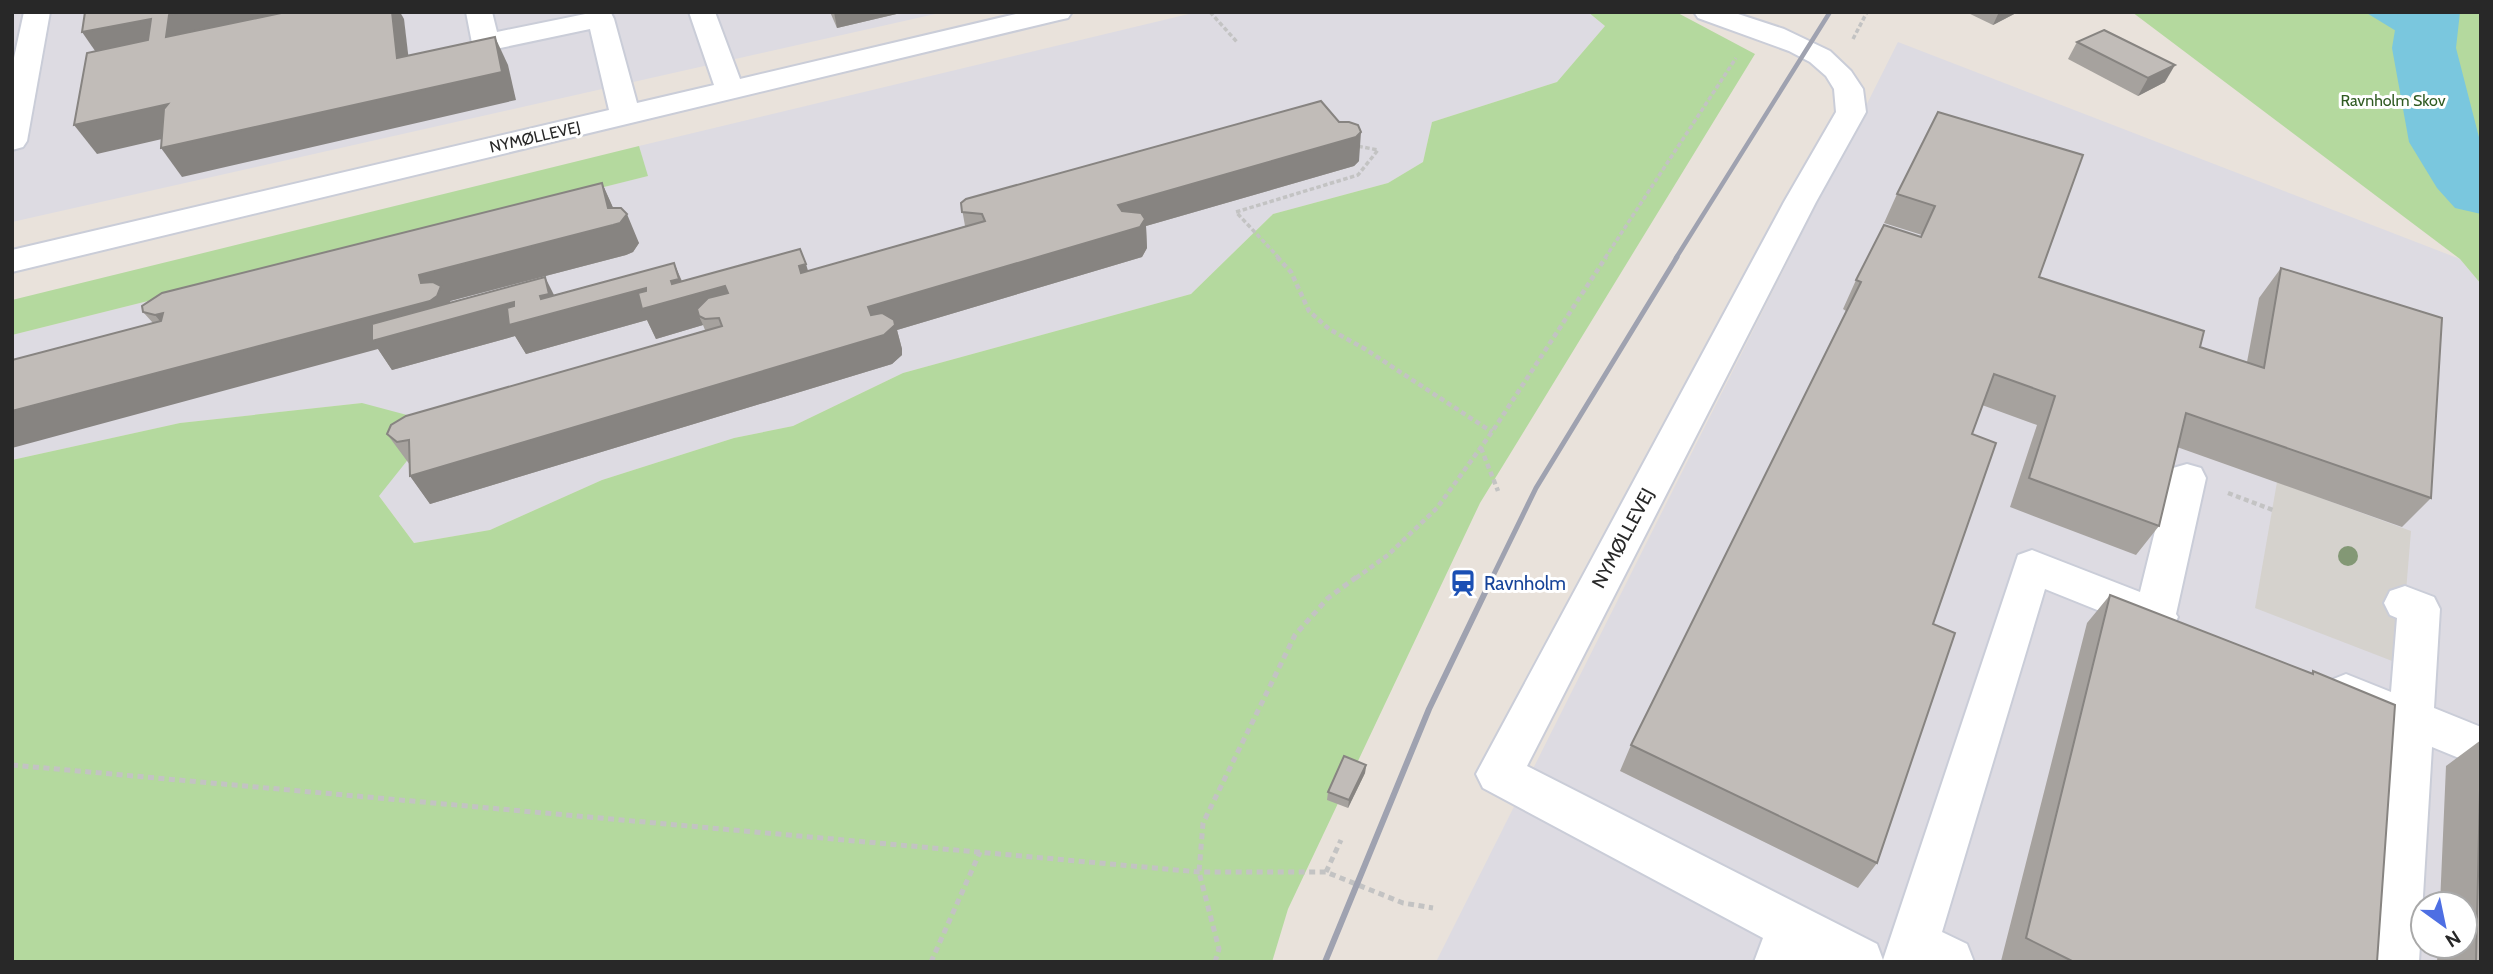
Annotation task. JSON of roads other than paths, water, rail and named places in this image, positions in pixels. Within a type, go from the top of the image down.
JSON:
[{"type":"street","points":[[12,141],[37,12]]},
{"type":"street","points":[[479,12],[486,43],[601,19],[625,115]]},
{"type":"street","points":[[702,12],[730,90]]},
{"type":"street","name":"NYMØLLEVEJ","points":[[12,261],[1059,12]]},
{"type":"street","name":"NYMØLLEVEJ","points":[[1707,12],[1807,48],[1828,61],[1838,71],[1850,91],[1852,112],[1794,215],[1499,774],[1785,944],[1858,962]]},
{"type":"street","points":[[1924,956],[2032,566],[2174,624],[2187,478]]},
{"type":"street","points":[[2394,962],[2419,609],[2404,603]]},
{"type":"street","points":[[2308,678],[2481,747]]},
{"type":"water","points":[[2365,12],[2417,12],[2427,19],[2424,48]]},
{"type":"waterway","points":[[2429,12],[2424,48],[2444,142],[2462,173],[2481,192]]},
{"type":"railway","points":[[1676,258],[1830,12]]},
{"type":"railway","points":[[1492,578],[1536,488],[1677,257]]},
{"type":"railway","points":[[1325,962],[1429,709],[1493,576]]},
{"type":"place","name":"Ravnholm","points":[[1463,583]]},
{"type":"park label","name":"Ravnholm Skov","points":[[2393,100]]}]
